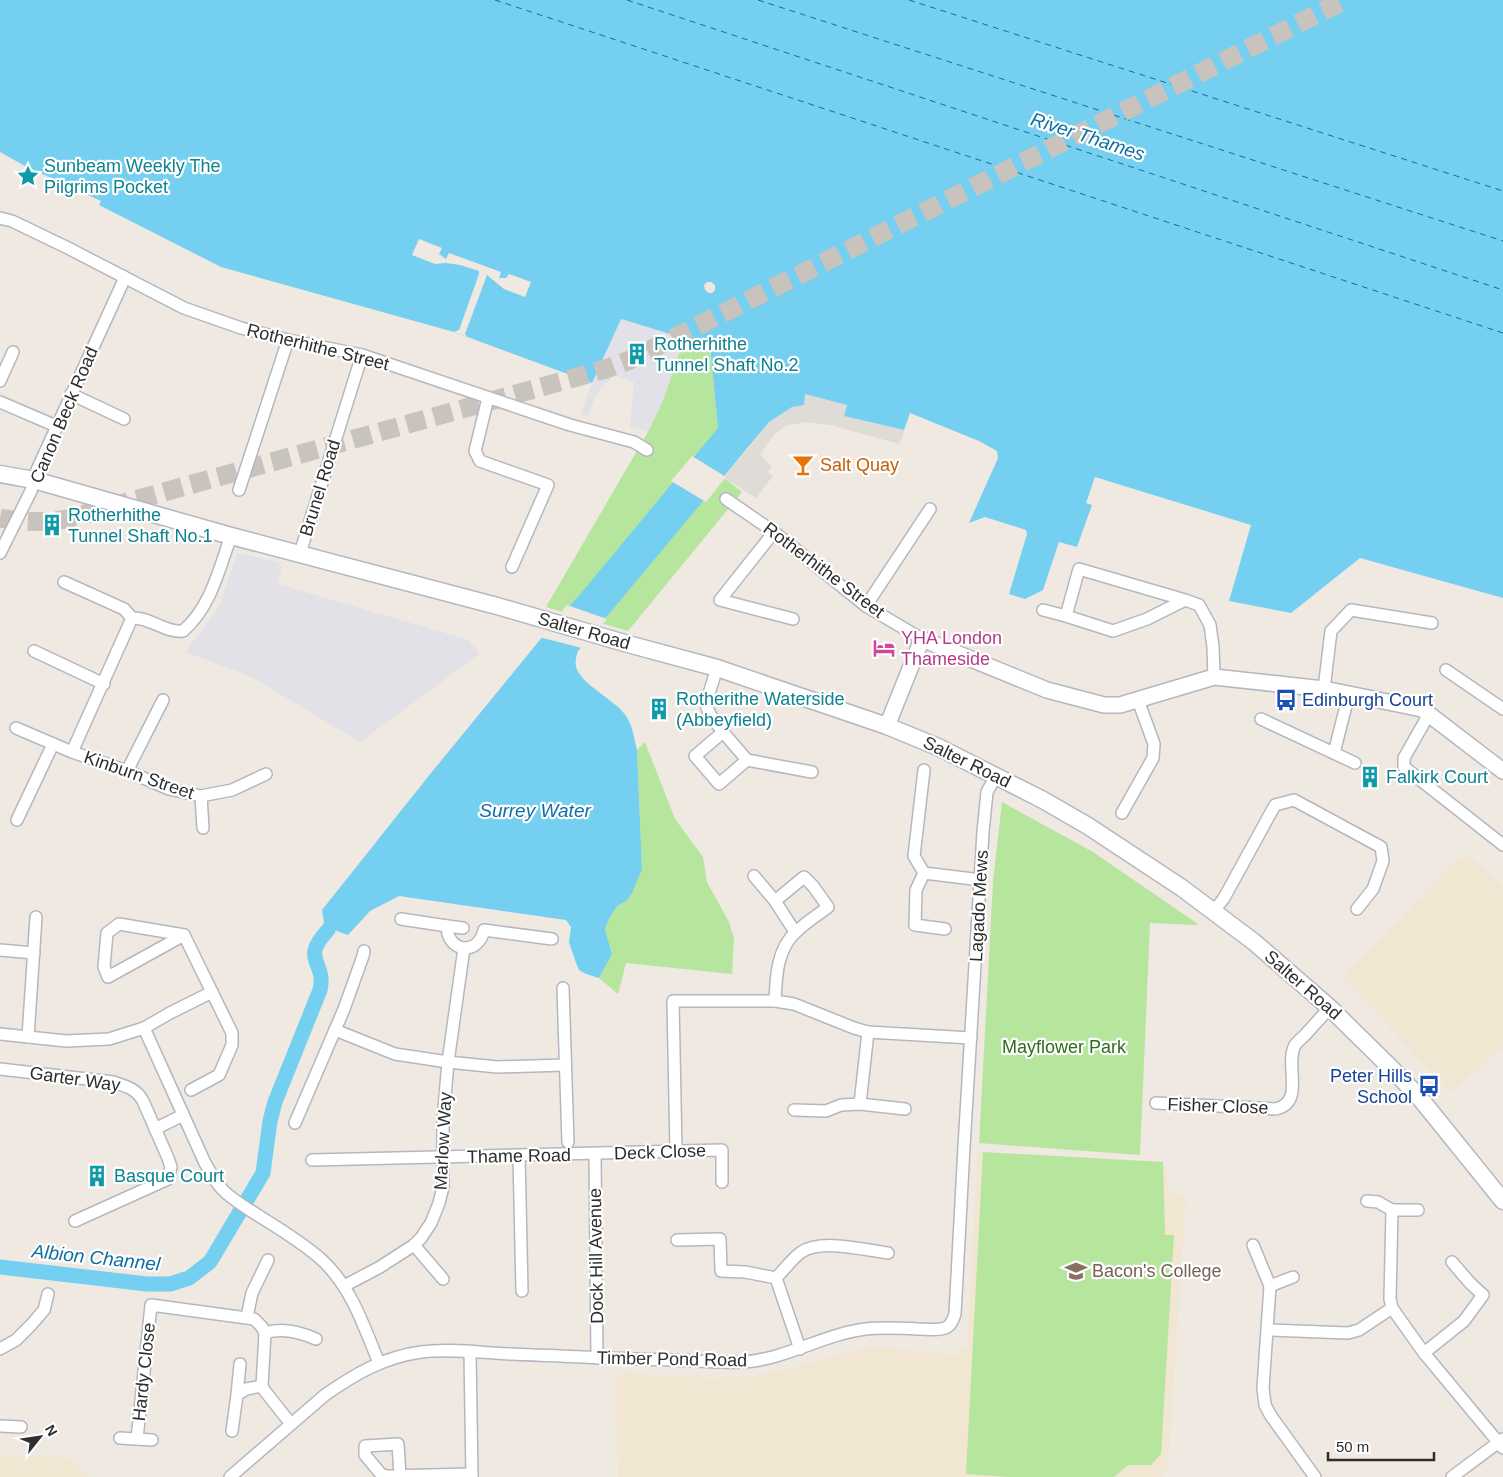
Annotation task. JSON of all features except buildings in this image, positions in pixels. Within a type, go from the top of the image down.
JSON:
[{"type":"main road","name":"Brunel Road","points":[[0,474],[34,480],[231,536],[300,553]]},
{"type":"main road","name":"Salter Road","points":[[300,553],[506,608],[717,668],[887,726],[938,747],[1043,800],[1102,835],[1182,888],[1214,911],[1292,974],[1330,1008],[1419,1097],[1503,1201]]},
{"type":"street","name":"Rotherhithe Street","points":[[0,218],[21,226],[184,308],[241,328],[362,355],[570,425],[634,442],[647,450]]},
{"type":"street","name":"Canon Beck Road","points":[[0,553],[31,491],[37,470],[123,282],[123,276]]},
{"type":"street","points":[[239,490],[288,340]]},
{"type":"street","points":[[0,381],[13,352]]},
{"type":"street","name":"Brunel Road","points":[[300,553],[362,355]]},
{"type":"street","points":[[71,394],[124,419]]},
{"type":"street","points":[[488,398],[474,451],[480,461],[548,485],[512,567]]},
{"type":"street","points":[[0,402],[56,426]]},
{"type":"street","name":"Rotherhithe Street","points":[[726,499],[774,532],[866,606],[922,638],[1047,690],[1104,705],[1120,705],[1214,678],[1324,689],[1422,710],[1503,771]]},
{"type":"street","points":[[866,606],[930,509]]},
{"type":"street","points":[[774,532],[720,600],[793,619]]},
{"type":"street","points":[[64,582],[124,609],[132,618],[139,618],[175,632],[183,631],[212,590],[231,536]]},
{"type":"street","points":[[1066,616],[1079,569],[1199,605],[1210,625],[1214,678]]},
{"type":"street","points":[[1043,610],[1113,631],[1147,618],[1185,600]]},
{"type":"street","points":[[1324,689],[1331,631],[1351,610],[1432,623]]},
{"type":"street","name":"Kinburn Street","points":[[132,618],[72,752],[127,771],[169,789],[201,796],[203,828]]},
{"type":"street","points":[[887,726],[922,638]]},
{"type":"street","points":[[34,651],[104,684]]},
{"type":"street","points":[[717,668],[707,700],[707,708],[723,732],[747,760],[812,772]]},
{"type":"street","points":[[1446,670],[1503,709]]},
{"type":"street","points":[[1334,753],[1349,694]]},
{"type":"street","points":[[127,771],[163,700]]},
{"type":"street","points":[[1122,813],[1153,758],[1154,744],[1138,700]]},
{"type":"street","points":[[1429,714],[1404,758],[1404,767],[1503,845]]},
{"type":"street","points":[[1261,719],[1356,763]]},
{"type":"street","points":[[16,728],[72,752]]},
{"type":"street","points":[[723,732],[695,756],[719,784],[747,760]]},
{"type":"street","points":[[17,820],[53,744]]},
{"type":"street","points":[[924,770],[914,856],[924,873]]},
{"type":"street","points":[[201,796],[232,790],[266,774]]},
{"type":"street","name":"Lagado Mews","points":[[972,1038],[987,792],[996,776]]},
{"type":"street","points":[[1214,911],[1224,898],[1275,805],[1294,800],[1380,847],[1383,860],[1373,889],[1357,909]]},
{"type":"street","points":[[924,873],[981,880]]},
{"type":"street","points":[[924,873],[916,890],[915,925],[945,929]]},
{"type":"street","points":[[754,876],[775,901],[795,932]]},
{"type":"street","points":[[775,901],[804,877],[828,907],[795,932],[787,944],[779,960],[775,1000]]},
{"type":"street","points":[[28,1037],[36,917]]},
{"type":"street","points":[[400,919],[552,938]]},
{"type":"street","points":[[119,924],[184,935],[108,977],[104,967],[107,933],[119,924]]},
{"type":"street","points":[[447,926],[449,938],[453,943],[464,948],[475,946],[480,942],[484,930]]},
{"type":"street","points":[[184,935],[232,1033],[232,1045],[219,1075],[191,1090]]},
{"type":"street","name":"Marlow Way","points":[[344,1286],[380,1267],[414,1245],[431,1223],[439,1203],[443,1187],[443,1120],[448,1062],[464,948]]},
{"type":"street","points":[[0,950],[34,953]]},
{"type":"street","points":[[295,1123],[335,1030],[364,951]]},
{"type":"street","points":[[562,988],[568,1142]]},
{"type":"street","points":[[0,1034],[66,1041],[109,1039],[144,1028],[170,1012],[212,992]]},
{"type":"street","points":[[676,1151],[673,1001],[775,1000],[794,1004],[868,1032],[972,1038]]},
{"type":"street","name":"Fisher Close","points":[[1156,1103],[1275,1109],[1283,1107],[1288,1103],[1291,1096],[1292,1058],[1295,1045],[1330,1008]]},
{"type":"street","points":[[144,1028],[205,1163],[214,1178],[225,1192],[321,1260],[344,1286],[362,1321],[379,1363]]},
{"type":"street","points":[[335,1030],[395,1054],[497,1067],[565,1065]]},
{"type":"street","points":[[860,1104],[868,1032]]},
{"type":"street","name":"Timber Pond Road","points":[[238,1475],[291,1424],[333,1389],[379,1363],[421,1352],[446,1351],[743,1362],[779,1355],[856,1331],[883,1327],[944,1329],[953,1320],[956,1304],[972,1038]]},
{"type":"street","name":"Garter Way","points":[[0,1069],[113,1082],[129,1087],[140,1095],[171,1166],[168,1178],[75,1221]]},
{"type":"street","points":[[794,1110],[826,1112],[841,1105],[860,1104],[904,1108]]},
{"type":"street","points":[[155,1129],[183,1115]]},
{"type":"street","name":"Deck Close","points":[[595,1154],[722,1150],[722,1182]]},
{"type":"street","name":"Thame Road","points":[[312,1160],[595,1154]]},
{"type":"street","name":"Dock Hill Avenue","points":[[595,1154],[597,1358]]},
{"type":"street","points":[[519,1156],[522,1291]]},
{"type":"street","points":[[1367,1201],[1378,1202],[1392,1210],[1418,1210]]},
{"type":"street","points":[[1392,1210],[1390,1298],[1392,1308],[1424,1353],[1502,1443],[1452,1477]]},
{"type":"street","points":[[677,1240],[720,1239],[721,1271],[745,1272],[776,1278]]},
{"type":"street","points":[[414,1245],[443,1279]]},
{"type":"street","points":[[776,1278],[801,1252],[810,1248],[828,1245],[888,1253]]},
{"type":"street","points":[[1253,1245],[1270,1286],[1263,1388],[1265,1405],[1316,1477]]},
{"type":"street","points":[[268,1260],[252,1292],[247,1317],[254,1319],[266,1333],[262,1386],[291,1424]]},
{"type":"street","points":[[1424,1353],[1464,1321],[1483,1295],[1452,1262]]},
{"type":"street","points":[[1270,1286],[1293,1277]]},
{"type":"street","points":[[776,1278],[800,1349]]},
{"type":"street","points":[[0,1349],[16,1340],[31,1325],[44,1310],[48,1294]]},
{"type":"street","name":"Hardy Close","points":[[137,1439],[151,1305],[247,1317]]},
{"type":"street","points":[[1268,1330],[1348,1333],[1359,1330],[1392,1308]]},
{"type":"street","points":[[266,1333],[274,1330],[301,1332],[316,1339]]},
{"type":"street","points":[[400,1476],[472,1475],[470,1352]]},
{"type":"street","points":[[232,1431],[240,1364]]},
{"type":"street","points":[[237,1395],[246,1389],[262,1386]]},
{"type":"street","points":[[0,1426],[21,1426]]},
{"type":"street","name":"Hardy Close","points":[[120,1438],[152,1440]]},
{"type":"shaded area","points":[[621,319],[682,337],[682,346],[662,403],[648,432],[630,427],[634,382],[614,375],[596,394],[588,417],[581,414],[592,383]]},
{"type":"shaded area","points":[[804,393],[847,405],[844,416],[904,430],[903,436],[899,444],[830,425],[805,422],[786,426],[775,434],[760,454],[772,467],[768,472],[773,476],[756,498],[723,477],[769,422],[792,407]]},
{"type":"shaded area","points":[[237,553],[278,562],[282,568],[278,584],[469,640],[479,654],[360,742],[252,677],[185,652],[219,607]]},
{"type":"shaded area","points":[[1470,857],[1503,887],[1503,1047],[1450,1092],[1343,977],[1459,858]]},
{"type":"shaded area","name":"Bacon's College","points":[[978,1152],[1163,1162],[1170,1193],[1186,1195],[1168,1468],[1160,1477],[618,1477],[616,1380],[622,1373],[708,1378],[747,1377],[792,1369],[845,1353],[866,1349],[884,1348],[956,1355],[960,1349],[967,1349]]},
{"type":"shaded area","points":[[0,1455],[71,1458],[88,1477],[0,1477]]},
{"type":"green space","points":[[682,337],[710,346],[723,477],[742,492],[628,631],[546,607],[648,432],[662,403],[682,346]]},
{"type":"green space","points":[[645,742],[675,819],[703,857],[707,882],[729,922],[734,939],[732,974],[626,963],[618,994],[599,978],[612,954],[605,929],[617,906],[626,901],[642,869],[637,750]]},
{"type":"green space","name":"Mayflower Park","points":[[1002,802],[1093,852],[1198,924],[1150,923],[1140,1155],[979,1143],[993,882]]},
{"type":"green space","points":[[983,1152],[1163,1162],[1165,1235],[1174,1235],[1161,1454],[1151,1465],[1128,1465],[1114,1477],[1009,1477],[966,1474]]},
{"type":"water","points":[[0,0],[1503,0],[1503,598],[1360,558],[1291,613],[1229,601],[1251,525],[1095,477],[1086,503],[1092,505],[1077,547],[1059,542],[1043,590],[1025,599],[1009,594],[1027,534],[1026,530],[985,517],[969,523],[998,458],[997,451],[979,441],[910,413],[904,430],[844,416],[847,405],[805,394],[804,405],[792,407],[769,422],[578,651],[576,667],[579,674],[591,686],[615,704],[626,716],[632,728],[637,750],[642,869],[632,893],[626,901],[617,906],[605,929],[612,954],[599,978],[579,970],[569,942],[571,927],[566,920],[399,896],[370,911],[348,935],[334,930],[332,933],[323,925],[322,910],[539,641],[718,428],[710,346],[621,319],[592,383],[454,332],[221,267],[99,205],[101,201],[25,166],[0,152]],"holes":[[[707,282],[715,285],[715,290],[709,293],[705,290],[704,285]]]},
{"type":"pier","points":[[419,239],[442,248],[439,254],[446,259],[449,253],[501,272],[499,278],[506,278],[509,274],[531,282],[525,297],[504,289],[487,275],[465,334],[468,337],[454,332],[459,330],[479,271],[460,265],[435,264],[412,255]]},
{"type":"pier","points":[[692,456],[726,477],[706,502],[671,481]]},
{"type":"pier","points":[[567,605],[607,619],[582,648],[539,637]]},
{"type":"waterway","name":"Albion Channel","points":[[0,1267],[147,1284],[170,1284],[189,1278],[210,1262],[263,1173],[270,1121],[275,1102],[320,990],[321,980],[315,955],[320,940],[328,930]]},
{"type":"ferry route","points":[[495,0],[1503,333]]},
{"type":"ferry route","points":[[627,0],[1503,290]]},
{"type":"ferry route","points":[[758,0],[1503,241]]},
{"type":"ferry route","points":[[909,0],[1503,191]]},
{"type":"tunnel","points":[[0,518],[34,522],[67,519],[606,369],[630,360],[1345,0]]},
{"type":"place","name":"Sunbeam Weekly The Pilgrims Pocket","points":[[28,176]]},
{"type":"place","name":"Rotherhithe Tunnel Shaft No.2","points":[[637,354]]},
{"type":"place","name":"Salt Quay","points":[[803,465]]},
{"type":"place","name":"Rotherhithe Tunnel Shaft No.1","points":[[52,525]]},
{"type":"place","name":"YHA London Thameside","points":[[884,648]]},
{"type":"place","name":"Edinburgh Court","points":[[1286,700]]},
{"type":"place","name":"Rotherithe Waterside (Abbeyfield)","points":[[659,709]]},
{"type":"place","name":"Falkirk Court","points":[[1370,777]]},
{"type":"place","name":"Peter Hills School","points":[[1429,1086]]},
{"type":"place","name":"Basque Court","points":[[97,1176]]},
{"type":"place","name":"Bacon's College","points":[[1076,1271]]},
{"type":"water label","name":"River Thames","points":[[1088,136]]},
{"type":"water label","name":"Surrey Water","points":[[535,810]]}]
